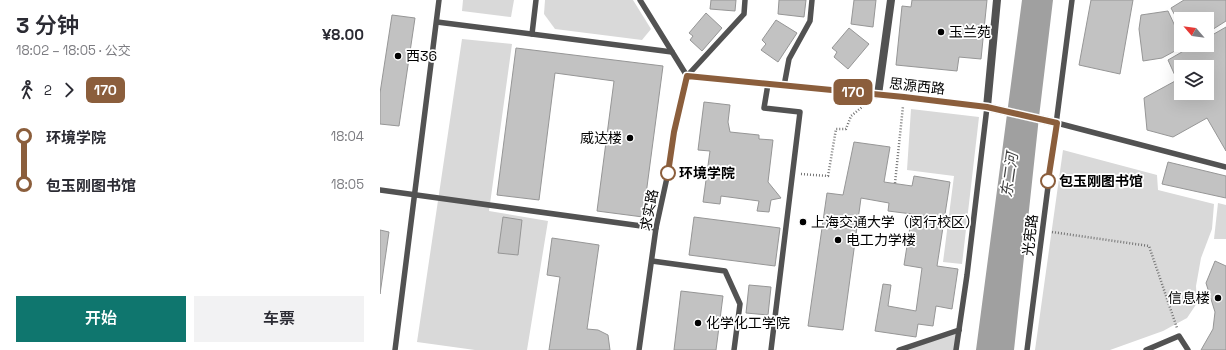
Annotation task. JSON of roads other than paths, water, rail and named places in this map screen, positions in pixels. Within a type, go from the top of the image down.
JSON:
[{"type":"street","points":[[878,95],[891,0]]},
{"type":"street","points":[[987,107],[997,0]]},
{"type":"street","name":"思源西路","points":[[987,107],[1053,122]]},
{"type":"lane","points":[[395,350],[439,0]]},
{"type":"lane","points":[[532,34],[536,0]]},
{"type":"lane","points":[[640,0],[687,76],[744,14],[745,0]]},
{"type":"lane","points":[[784,86],[789,59],[810,21],[812,0]]},
{"type":"lane","name":"光宪路","points":[[1027,350],[1043,230],[1053,122],[1072,0]]},
{"type":"lane","points":[[436,22],[672,52]]},
{"type":"lane","name":"思源西路","points":[[687,76],[904,97],[987,107]]},
{"type":"lane","name":"求实路","points":[[640,350],[656,228],[668,173],[674,132],[687,76]]},
{"type":"lane","points":[[768,84],[764,108],[800,112],[771,350]]},
{"type":"lane","points":[[956,350],[967,275],[987,107]]},
{"type":"lane","name":"思源西路","points":[[1053,122],[1226,167]]},
{"type":"lane","points":[[380,190],[656,228]]},
{"type":"lane","points":[[652,261],[725,271],[740,304],[734,350]]},
{"type":"lane","points":[[899,350],[959,330]]},
{"type":"lane","points":[[1146,350],[1179,336],[1188,350]]},
{"type":"water","name":"东二河","points":[[1022,0],[1053,0],[1014,350],[976,350]]},
{"type":"place","name":"玉兰苑","points":[[941,32]]},
{"type":"place","name":"西36","points":[[398,56]]},
{"type":"place","name":"威达楼","points":[[630,138]]},
{"type":"place","name":"环境学院","points":[[668,173]]},
{"type":"place","name":"包玉刚图书馆","points":[[1048,181]]},
{"type":"place","name":"上海交通大学（闵行校区）","points":[[803,222]]},
{"type":"place","name":"电工力学楼","points":[[838,240]]},
{"type":"place","name":"信息楼","points":[[1218,298]]},
{"type":"place","name":"化学化工学院","points":[[698,323]]}]
